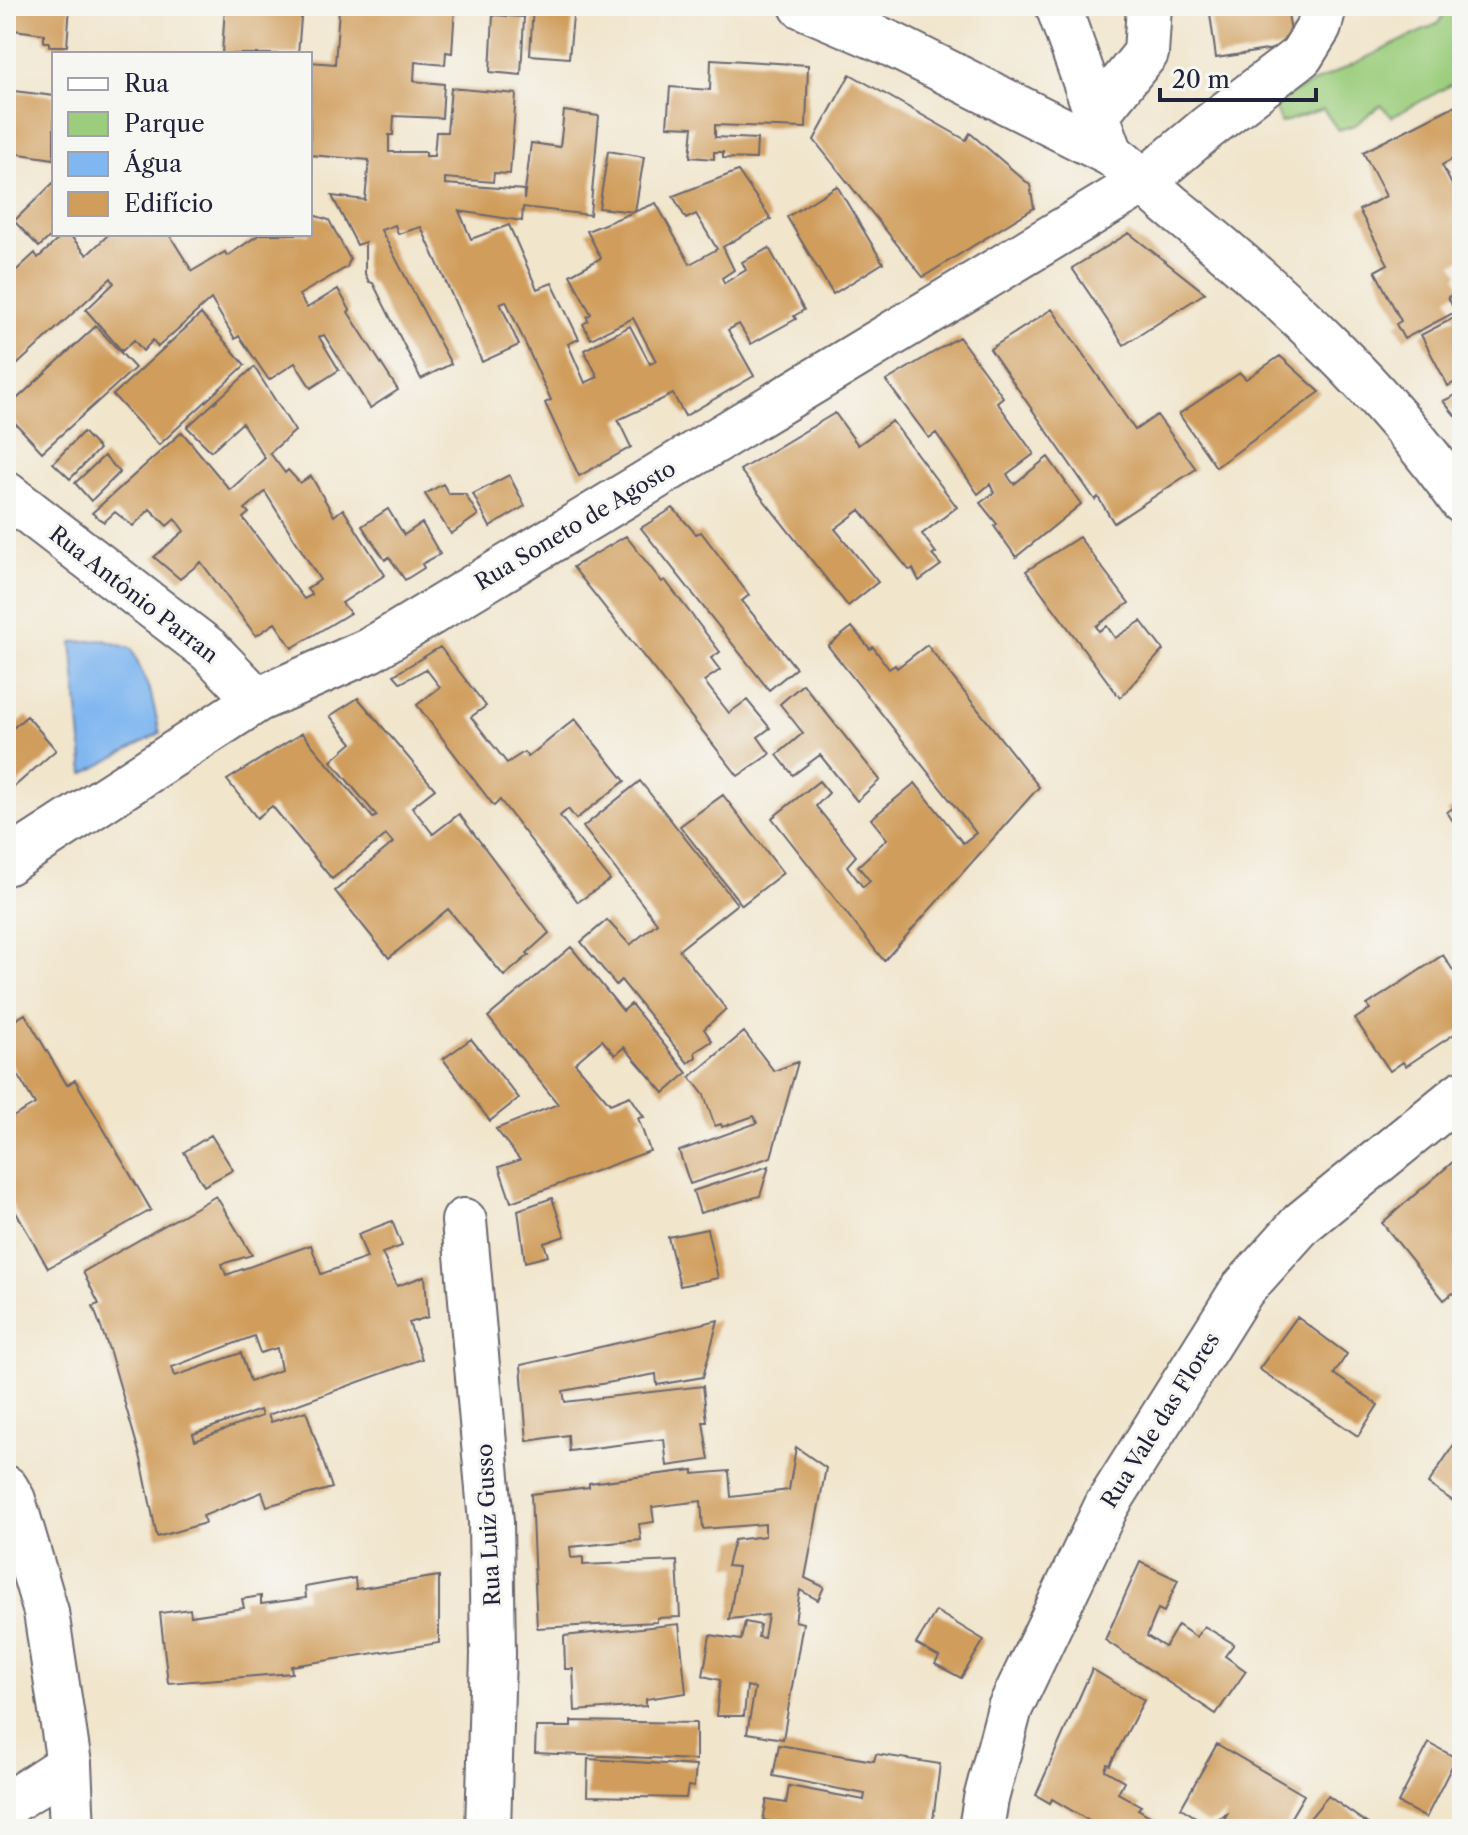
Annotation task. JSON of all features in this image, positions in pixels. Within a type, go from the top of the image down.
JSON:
[{"type":"street","points":[[802,6],[891,44],[1127,168],[1232,254],[1331,347],[1425,448],[1462,501]]},
{"type":"street","points":[[1058,6],[1097,114],[1127,168]]},
{"type":"street","points":[[1097,114],[1146,53],[1149,6]]},
{"type":"street","name":"Rua Soneto de Agosto","points":[[6,863],[257,700],[370,650],[1127,168],[1207,128],[1301,56],[1319,27],[1324,6]]},
{"type":"street","name":"Rua Antônio Parran","points":[[6,494],[209,650],[257,700]]},
{"type":"street","name":"Rua Vale das Flores","points":[[981,1829],[1010,1708],[1107,1505],[1242,1290],[1302,1223],[1462,1093]]},
{"type":"street","name":"Rua Luiz Gusso","points":[[464,1221],[491,1522],[493,1654],[488,1829]]},
{"type":"street","points":[[6,1488],[13,1500],[46,1612],[69,1764],[72,1829]]},
{"type":"street","points":[[6,1805],[69,1764]]},
{"type":"green space","points":[[1449,6],[1462,6],[1462,79],[1392,117],[1381,105],[1355,125],[1338,130],[1323,109],[1281,123],[1273,102],[1439,23]]},
{"type":"water","points":[[104,640],[132,649],[151,694],[160,733],[84,774],[72,642]]},
{"type":"building","points":[[6,6],[70,6],[67,46],[49,46],[49,42],[44,42],[44,34],[6,29]]},
{"type":"building","points":[[225,6],[302,6],[298,52],[222,52]]},
{"type":"building","points":[[335,6],[455,7],[452,53],[446,52],[445,65],[415,62],[414,81],[444,84],[442,118],[394,116],[389,152],[426,152],[426,156],[434,156],[436,132],[447,132],[451,88],[516,94],[510,174],[494,173],[493,182],[445,178],[445,184],[524,190],[524,200],[531,143],[560,147],[564,111],[599,116],[590,215],[523,207],[522,221],[459,211],[471,239],[509,225],[537,289],[552,283],[579,339],[568,344],[585,383],[598,377],[584,350],[630,326],[650,364],[656,361],[633,318],[591,339],[583,324],[591,314],[570,275],[601,258],[587,231],[656,203],[690,264],[717,249],[696,214],[686,219],[673,196],[738,171],[771,219],[723,247],[734,270],[722,278],[724,283],[746,270],[742,262],[769,248],[804,310],[794,316],[796,319],[751,344],[739,324],[728,330],[754,376],[685,416],[673,394],[618,420],[631,447],[579,476],[545,403],[551,400],[506,301],[500,303],[519,345],[482,362],[421,227],[398,234],[395,225],[381,230],[451,364],[421,379],[373,283],[365,274],[365,242],[357,245],[332,196],[365,200],[369,160],[312,155],[312,62],[335,64],[339,9]]},
{"type":"building","points":[[533,6],[574,6],[569,58],[530,55]]},
{"type":"building","points":[[1209,6],[1287,6],[1293,46],[1216,58]]},
{"type":"building","points":[[493,15],[524,17],[521,75],[490,72]]},
{"type":"building","points":[[711,59],[808,65],[806,128],[715,125],[715,137],[757,139],[756,159],[723,158],[723,152],[714,152],[714,159],[690,157],[693,127],[667,126],[670,87],[710,90]]},
{"type":"building","points":[[850,74],[966,140],[970,133],[1030,185],[1034,208],[923,277],[814,140]]},
{"type":"building","points":[[6,90],[52,96],[52,159],[6,152]]},
{"type":"building","points":[[1462,102],[1462,154],[1442,165],[1462,205],[1462,258],[1453,264],[1462,290],[1448,297],[1455,312],[1462,308],[1462,379],[1448,386],[1421,335],[1456,317],[1453,313],[1404,339],[1396,324],[1401,321],[1375,271],[1388,264],[1359,210],[1386,196],[1363,152]]},
{"type":"building","points":[[608,151],[644,157],[635,212],[599,208]]},
{"type":"building","points":[[52,184],[52,235],[39,247],[14,221]]},
{"type":"building","points":[[837,186],[883,263],[833,294],[787,217]]},
{"type":"building","points":[[312,215],[329,220],[350,259],[347,267],[299,295],[307,308],[338,289],[350,310],[348,312],[398,390],[370,408],[324,335],[319,337],[339,370],[311,388],[295,363],[269,380],[239,336],[235,339],[211,299],[158,347],[153,340],[143,351],[134,340],[122,351],[86,310],[114,283],[111,278],[6,375],[6,280],[35,253],[38,258],[62,236],[71,236],[87,255],[107,236],[170,236],[192,271],[225,252],[227,256],[257,236],[312,236]]},
{"type":"building","points":[[1129,233],[1205,293],[1124,345],[1072,268]]},
{"type":"building","points":[[1052,309],[1135,430],[1157,415],[1196,469],[1114,523],[990,349]]},
{"type":"building","points":[[201,314],[245,365],[159,445],[113,395]]},
{"type":"building","points":[[96,326],[135,368],[42,452],[6,413],[6,409]]},
{"type":"building","points":[[959,337],[1003,397],[997,402],[1034,454],[1007,474],[1010,479],[1014,484],[1048,457],[1081,504],[1016,557],[994,526],[997,524],[980,503],[994,493],[990,484],[978,494],[936,433],[929,438],[886,381]]},
{"type":"building","points":[[1280,356],[1320,392],[1216,467],[1179,414],[1240,373],[1246,379]]},
{"type":"building","points":[[254,367],[295,431],[270,453],[285,473],[288,470],[300,483],[311,476],[334,516],[343,509],[385,575],[342,603],[350,613],[292,648],[275,623],[256,636],[201,562],[180,579],[154,557],[184,531],[175,519],[167,526],[150,509],[133,526],[115,512],[104,522],[92,513],[182,432],[230,490],[265,458],[242,423],[211,451],[187,427]],"holes":[[[265,492],[320,580],[307,589],[312,595],[304,599],[243,518],[249,513],[245,509]]]},
{"type":"building","points":[[1462,392],[1462,424],[1443,401]]},
{"type":"building","points":[[835,413],[858,445],[892,421],[957,507],[922,534],[936,553],[932,555],[941,565],[919,581],[913,569],[909,570],[860,510],[835,529],[878,582],[848,606],[740,470]]},
{"type":"building","points":[[83,432],[99,449],[70,479],[53,463]]},
{"type":"building","points":[[104,456],[120,472],[91,501],[75,483]]},
{"type":"building","points":[[509,475],[525,506],[490,527],[473,494]]},
{"type":"building","points":[[443,484],[449,494],[465,494],[478,515],[451,534],[425,494]]},
{"type":"building","points":[[673,508],[696,534],[701,532],[749,595],[742,601],[796,668],[769,690],[641,528]]},
{"type":"building","points":[[388,509],[404,535],[422,523],[440,554],[422,564],[424,568],[405,580],[389,557],[385,560],[362,526]]},
{"type":"building","points":[[626,536],[662,582],[665,580],[720,652],[711,658],[720,670],[704,681],[729,713],[747,700],[770,728],[758,737],[770,754],[738,776],[573,567]]},
{"type":"building","points":[[1079,537],[1129,603],[1096,626],[1099,631],[1107,626],[1115,638],[1141,621],[1163,650],[1120,698],[1026,571]]},
{"type":"building","points":[[852,627],[870,649],[873,647],[889,669],[895,665],[897,668],[927,645],[1039,787],[884,961],[772,818],[819,781],[829,793],[816,806],[856,856],[847,866],[863,887],[870,881],[858,866],[887,839],[871,819],[915,783],[963,843],[976,833],[828,646]]},
{"type":"building","points":[[440,647],[486,706],[471,717],[507,763],[524,752],[528,757],[575,719],[625,781],[576,819],[568,809],[560,816],[610,880],[578,902],[500,800],[494,806],[417,705],[440,687],[426,669],[401,683],[394,675]]},
{"type":"building","points":[[803,684],[880,780],[857,801],[820,755],[793,775],[777,755],[803,733],[780,704]]},
{"type":"building","points":[[358,698],[435,789],[412,807],[433,834],[459,814],[549,933],[504,976],[448,909],[389,958],[335,891],[393,843],[386,835],[332,879],[272,806],[257,818],[227,780],[302,733],[373,818],[377,816],[331,761],[352,743],[330,716]]},
{"type":"building","points":[[27,716],[56,750],[6,794],[6,734]]},
{"type":"building","points":[[640,781],[737,904],[679,950],[726,1009],[704,1029],[712,1041],[695,1052],[696,1057],[688,1063],[621,980],[616,985],[581,942],[607,920],[630,945],[657,923],[583,827]]},
{"type":"building","points":[[723,795],[783,873],[742,905],[680,826]]},
{"type":"building","points":[[1462,802],[1462,835],[1447,812]]},
{"type":"building","points":[[571,947],[623,1011],[631,1004],[687,1073],[664,1093],[624,1047],[615,1055],[602,1040],[575,1063],[610,1104],[630,1096],[644,1117],[638,1118],[650,1151],[511,1202],[499,1167],[520,1160],[496,1129],[558,1104],[488,1017]]},
{"type":"building","points":[[1443,955],[1462,984],[1462,1029],[1406,1066],[1403,1062],[1390,1071],[1355,1019],[1370,1009],[1367,1005]]},
{"type":"building","points":[[25,1014],[67,1085],[75,1080],[151,1210],[48,1268],[6,1195],[6,1121],[35,1104],[6,1055],[6,1026]]},
{"type":"building","points":[[744,1032],[774,1071],[798,1062],[771,1157],[690,1184],[679,1151],[757,1123],[754,1116],[722,1127],[721,1124],[715,1126],[704,1095],[690,1077]]},
{"type":"building","points":[[471,1039],[519,1098],[490,1121],[443,1059]]},
{"type":"building","points":[[211,1135],[233,1170],[204,1186],[184,1152]]},
{"type":"building","points":[[1454,1161],[1462,1170],[1462,1294],[1458,1297],[1453,1293],[1444,1300],[1382,1223]]},
{"type":"building","points":[[769,1166],[760,1196],[700,1213],[693,1191]]},
{"type":"building","points":[[216,1196],[252,1255],[222,1264],[226,1275],[311,1245],[321,1274],[367,1258],[358,1234],[392,1221],[402,1246],[382,1253],[397,1286],[425,1276],[428,1317],[409,1323],[422,1359],[268,1415],[271,1422],[306,1411],[332,1488],[267,1506],[262,1492],[203,1516],[205,1523],[157,1537],[141,1459],[110,1352],[93,1306],[99,1304],[83,1272]],"holes":[[[254,1336],[260,1353],[277,1348],[281,1370],[250,1381],[241,1353],[175,1376],[172,1367]],[[260,1410],[262,1416],[195,1441],[193,1434]]]},
{"type":"building","points":[[552,1198],[565,1236],[544,1243],[548,1256],[525,1262],[518,1210]]},
{"type":"building","points":[[707,1229],[718,1278],[680,1286],[668,1237]]},
{"type":"building","points":[[1297,1317],[1347,1354],[1334,1374],[1378,1405],[1358,1436],[1259,1369]]},
{"type":"building","points":[[718,1320],[703,1377],[657,1385],[656,1374],[563,1391],[565,1402],[703,1386],[707,1422],[703,1422],[709,1460],[667,1466],[664,1439],[569,1451],[568,1435],[527,1441],[521,1365]]},
{"type":"building","points":[[1455,1443],[1462,1448],[1462,1507],[1428,1484]]},
{"type":"building","points":[[796,1447],[826,1468],[805,1578],[824,1587],[818,1600],[800,1590],[795,1621],[803,1623],[783,1739],[747,1733],[755,1688],[747,1686],[744,1716],[716,1716],[720,1680],[703,1676],[710,1635],[741,1640],[745,1622],[760,1625],[758,1637],[764,1638],[768,1615],[729,1619],[738,1567],[727,1566],[734,1540],[765,1536],[765,1524],[703,1529],[701,1501],[652,1507],[654,1522],[639,1524],[641,1540],[570,1547],[571,1558],[583,1557],[583,1565],[677,1561],[680,1617],[657,1618],[657,1622],[537,1628],[531,1494],[693,1470],[693,1474],[729,1471],[731,1497],[789,1490]]},
{"type":"building","points":[[1140,1562],[1178,1580],[1164,1612],[1158,1609],[1147,1636],[1165,1647],[1178,1625],[1196,1637],[1204,1626],[1234,1644],[1225,1656],[1246,1671],[1216,1714],[1105,1640]]},
{"type":"building","points":[[439,1576],[439,1643],[291,1666],[292,1673],[168,1683],[160,1613],[190,1609],[191,1616],[244,1608],[242,1599],[261,1596],[261,1604],[306,1598],[305,1587],[355,1578],[356,1589]]},
{"type":"building","points":[[936,1611],[984,1640],[961,1678],[935,1664],[939,1657],[916,1644]]},
{"type":"building","points":[[679,1624],[686,1693],[646,1699],[646,1706],[575,1711],[573,1669],[565,1669],[564,1636]]},
{"type":"building","points":[[1092,1669],[1144,1700],[1105,1770],[1124,1781],[1118,1793],[1141,1806],[1138,1809],[1158,1821],[1154,1829],[1103,1829],[1052,1799],[1050,1803],[1036,1795]]},
{"type":"building","points":[[571,1721],[696,1723],[696,1760],[535,1753],[536,1727],[571,1727]]},
{"type":"building","points":[[1429,1743],[1456,1758],[1426,1818],[1398,1803]]},
{"type":"building","points":[[1217,1744],[1304,1795],[1284,1829],[1218,1829],[1227,1814],[1207,1824],[1181,1808]]},
{"type":"building","points":[[779,1745],[874,1761],[876,1754],[940,1764],[932,1829],[813,1829],[763,1820],[767,1800],[786,1803],[789,1786],[864,1800],[865,1794],[773,1776]]},
{"type":"building","points":[[588,1759],[696,1766],[694,1787],[688,1786],[686,1798],[587,1796]]},
{"type":"building","points":[[1328,1796],[1372,1827],[1301,1829]]}]
